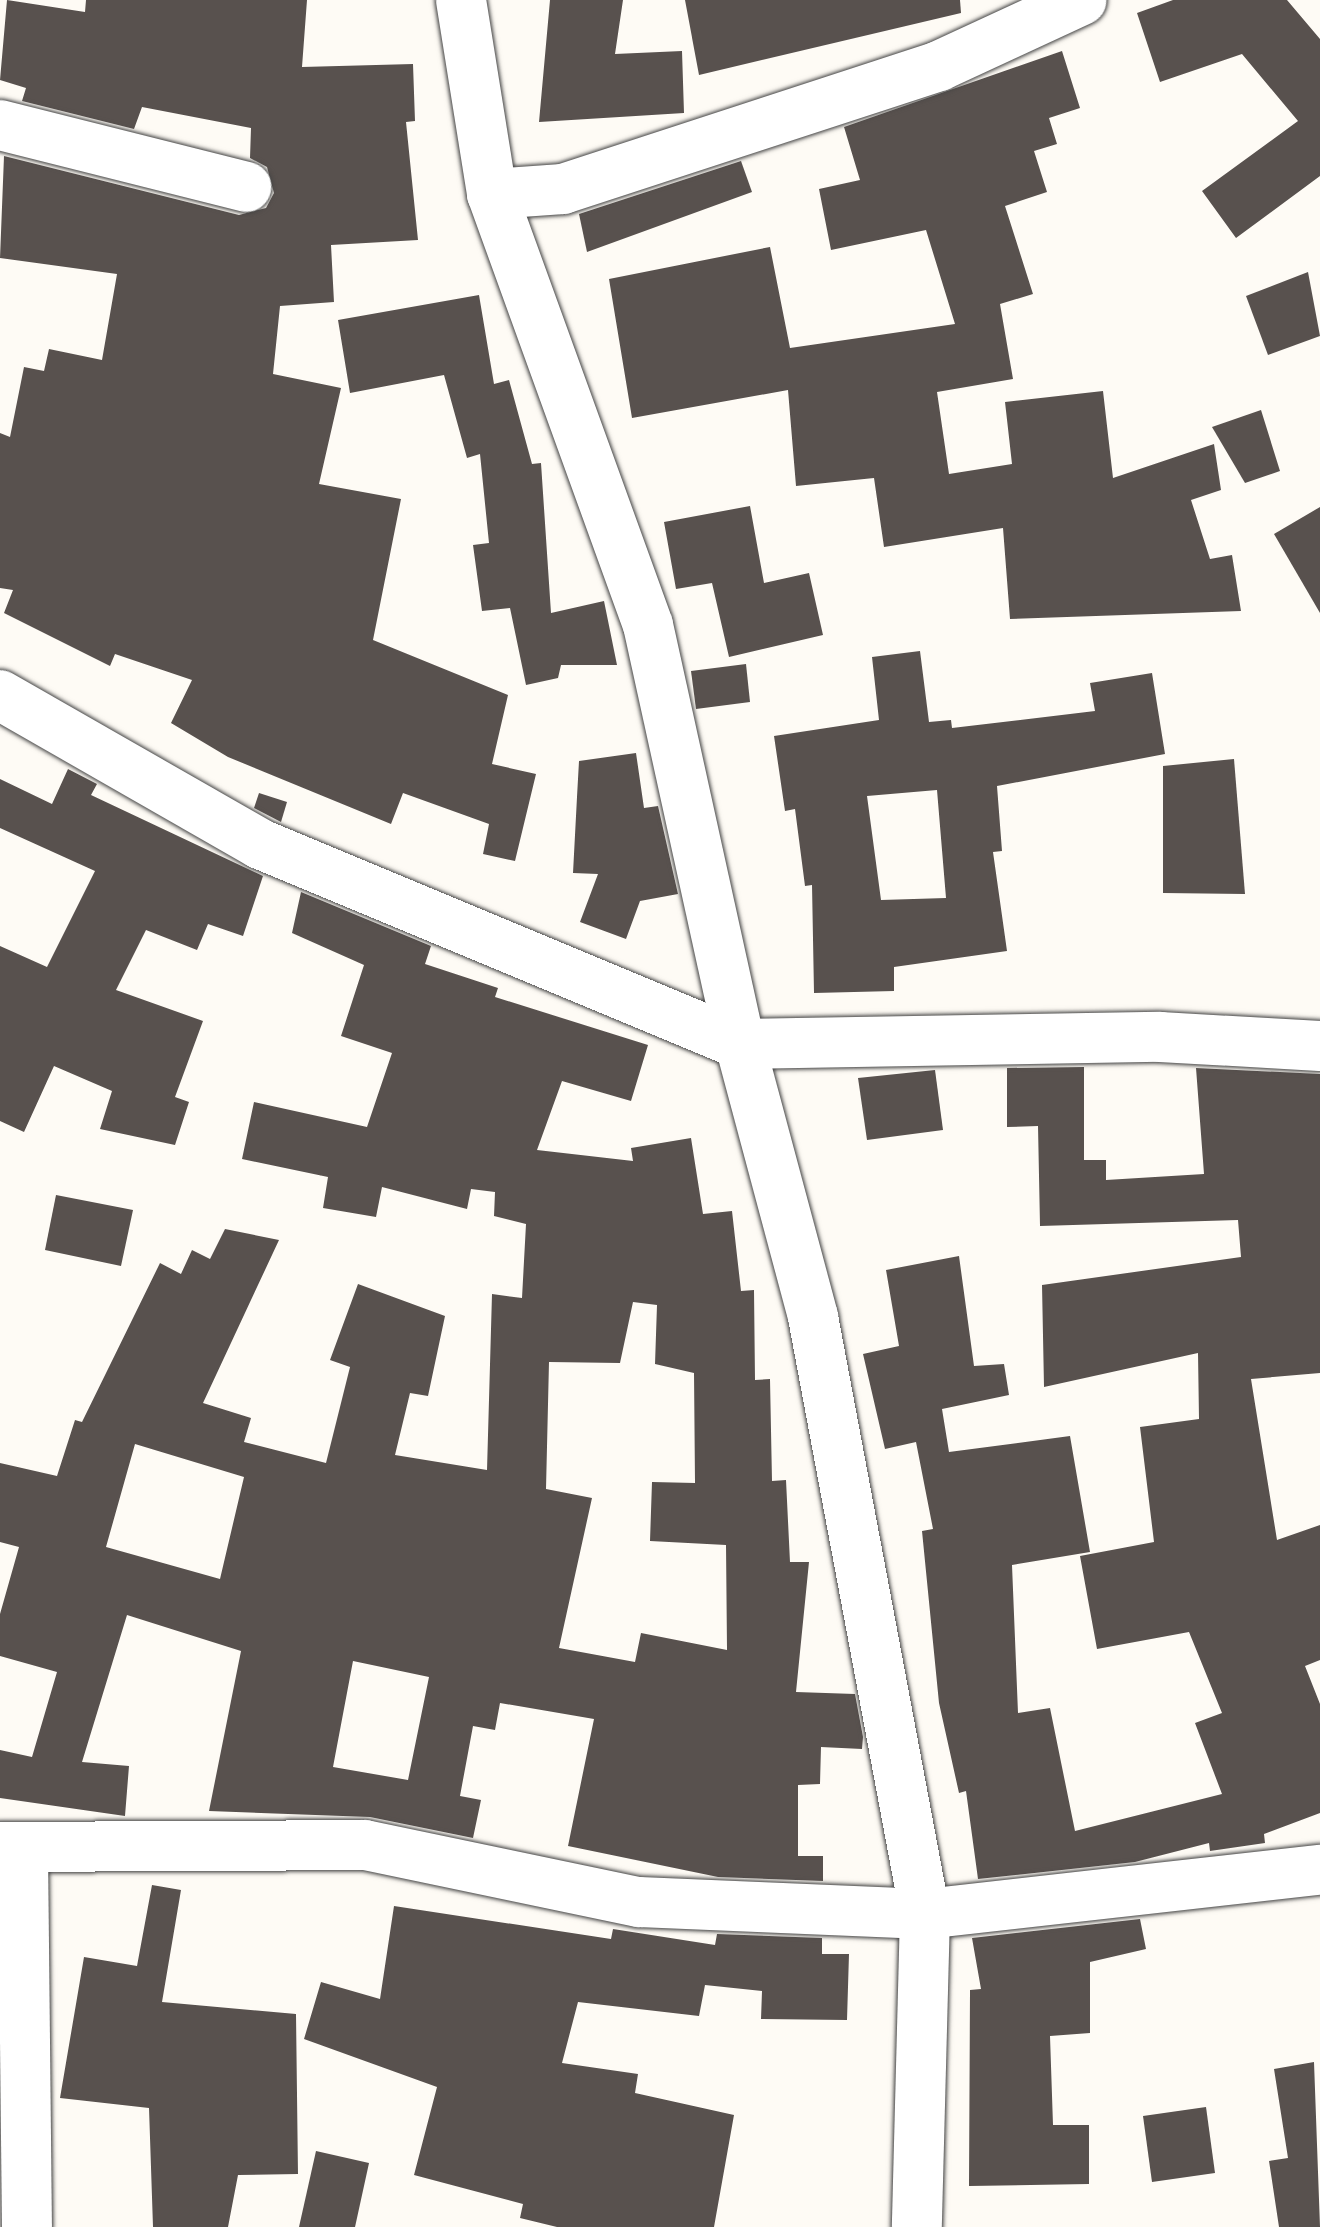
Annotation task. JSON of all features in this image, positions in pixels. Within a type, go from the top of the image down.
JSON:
[{"type":"street","points":[[461,0],[492,194],[648,625],[740,1044],[813,1317],[925,1914],[918,2227]]},
{"type":"street","points":[[492,194],[564,190],[939,66],[1082,0]]},
{"type":"street","points":[[0,126],[246,187]]},
{"type":"street","points":[[0,695],[260,844],[740,1044],[1160,1038],[1320,1046]]},
{"type":"street","points":[[26,2227],[12,1848],[364,1844],[639,1902],[925,1914],[1320,1870]]},
{"type":"building","points":[[7,0],[85,12],[86,0],[307,0],[302,67],[413,64],[415,121],[406,122],[418,240],[331,245],[334,302],[280,306],[273,374],[341,388],[319,484],[401,499],[373,640],[508,695],[492,764],[536,774],[515,861],[483,854],[489,824],[403,793],[391,824],[228,757],[171,723],[192,680],[115,654],[110,666],[4,613],[13,590],[0,588],[0,433],[10,437],[24,367],[44,371],[49,349],[102,360],[117,274],[0,258],[4,156],[239,215],[266,208],[274,193],[267,167],[250,158],[251,128],[142,107],[134,129],[22,101],[26,88],[0,80]]},
{"type":"building","points":[[550,0],[623,0],[615,54],[682,51],[684,113],[539,122]]},
{"type":"building","points":[[685,0],[960,0],[961,13],[699,75]]},
{"type":"building","points":[[1173,0],[1287,0],[1320,39],[1320,176],[1236,238],[1202,191],[1298,121],[1242,54],[1160,82],[1137,13]]},
{"type":"building","points":[[1062,51],[1080,108],[1049,118],[1057,144],[1034,151],[1047,192],[1005,206],[1033,294],[1000,304],[1013,379],[937,392],[949,474],[1012,464],[1005,402],[1103,391],[1113,478],[1214,444],[1221,490],[1191,500],[1210,559],[1232,555],[1241,611],[1010,619],[1003,528],[884,547],[874,478],[796,486],[788,390],[632,418],[609,279],[770,247],[790,348],[955,324],[926,230],[831,250],[819,189],[860,180],[844,127]]},
{"type":"building","points":[[741,161],[752,192],[587,252],[579,214]]},
{"type":"building","points":[[1308,272],[1320,336],[1268,355],[1246,296]]},
{"type":"building","points":[[479,295],[494,384],[509,380],[532,464],[541,463],[551,613],[604,601],[617,665],[561,665],[558,678],[526,685],[510,608],[482,611],[473,545],[489,543],[480,454],[467,458],[444,375],[350,393],[338,320]]},
{"type":"building","points":[[1261,410],[1280,471],[1245,483],[1212,427]]},
{"type":"building","points":[[750,506],[764,583],[809,573],[823,635],[729,657],[712,583],[676,589],[664,522]]},
{"type":"building","points":[[1320,507],[1320,613],[1274,534]]},
{"type":"building","points":[[920,651],[929,722],[951,720],[952,728],[1095,711],[1090,683],[1152,673],[1165,754],[997,786],[1002,851],[993,852],[1007,951],[894,967],[894,991],[814,993],[812,885],[805,886],[795,809],[785,811],[774,736],[879,720],[872,657]],"holes":[[[937,790],[946,898],[881,900],[867,796]]]},
{"type":"building","points":[[746,664],[750,702],[696,709],[691,671]]},
{"type":"building","points":[[636,753],[644,808],[658,806],[678,894],[640,901],[626,939],[580,922],[598,874],[573,873],[577,797],[579,761]]},
{"type":"building","points":[[1234,759],[1245,894],[1163,893],[1163,766]]},
{"type":"building","points":[[68,769],[97,784],[91,795],[263,876],[243,936],[208,924],[197,950],[146,930],[116,990],[203,1021],[175,1097],[189,1102],[175,1145],[100,1129],[112,1091],[54,1066],[24,1132],[0,1121],[0,946],[47,967],[95,871],[0,828],[0,779],[52,804]]},
{"type":"building","points":[[259,793],[287,802],[281,822],[254,808]]},
{"type":"building","points":[[301,892],[431,946],[425,964],[498,988],[495,997],[648,1045],[631,1101],[562,1081],[537,1150],[633,1161],[631,1148],[691,1138],[703,1214],[732,1211],[741,1291],[754,1290],[755,1380],[770,1379],[772,1481],[786,1480],[790,1562],[809,1562],[796,1692],[855,1694],[863,1737],[862,1749],[821,1747],[820,1784],[798,1785],[798,1856],[823,1856],[823,1881],[718,1877],[568,1846],[594,1719],[500,1703],[495,1730],[473,1726],[460,1796],[481,1800],[473,1838],[370,1817],[209,1811],[241,1651],[127,1615],[82,1762],[129,1766],[125,1816],[0,1798],[0,1750],[32,1757],[57,1672],[0,1656],[0,1614],[19,1547],[0,1542],[0,1463],[57,1476],[75,1420],[82,1422],[160,1263],[181,1274],[192,1250],[210,1259],[225,1229],[279,1240],[203,1403],[251,1418],[244,1442],[326,1463],[350,1367],[330,1360],[358,1284],[445,1316],[428,1396],[410,1393],[395,1455],[487,1470],[492,1294],[522,1298],[526,1224],[494,1216],[495,1192],[471,1189],[467,1209],[382,1187],[376,1217],[323,1208],[328,1177],[242,1159],[254,1102],[367,1127],[392,1053],[341,1036],[364,965],[292,933]],"holes":[[[633,1302],[657,1305],[655,1364],[694,1373],[695,1483],[652,1482],[650,1541],[726,1545],[727,1650],[641,1633],[635,1662],[559,1648],[592,1498],[546,1489],[549,1362],[620,1363]],[[135,1444],[244,1477],[220,1579],[106,1547]],[[353,1661],[429,1677],[408,1780],[333,1767]]]},
{"type":"building","points":[[1084,1067],[1084,1160],[1106,1160],[1106,1180],[1204,1174],[1196,1068],[1320,1074],[1320,1373],[1251,1379],[1277,1540],[1320,1525],[1320,1660],[1305,1666],[1320,1704],[1320,1813],[1264,1834],[1265,1843],[1210,1851],[1209,1843],[1135,1862],[978,1879],[966,1791],[959,1793],[939,1703],[922,1531],[933,1529],[916,1442],[885,1449],[863,1354],[899,1346],[886,1270],[959,1256],[974,1366],[1004,1364],[1009,1395],[942,1409],[949,1452],[1070,1436],[1090,1552],[1012,1565],[1018,1713],[1050,1708],[1075,1831],[1222,1794],[1195,1723],[1222,1713],[1189,1632],[1097,1649],[1080,1556],[1154,1542],[1140,1427],[1199,1419],[1198,1353],[1044,1387],[1042,1285],[1241,1257],[1238,1220],[1040,1226],[1038,1126],[1007,1127],[1007,1068]]},
{"type":"building","points":[[935,1070],[943,1130],[867,1140],[858,1078]]},
{"type":"building","points":[[56,1195],[133,1210],[121,1266],[45,1250]]},
{"type":"building","points":[[152,1885],[181,1890],[162,2002],[296,2014],[298,2174],[238,2175],[228,2227],[153,2227],[149,2108],[60,2098],[84,1957],[137,1966]]},
{"type":"building","points":[[394,1906],[611,1939],[613,1929],[715,1945],[717,1934],[822,1938],[822,1954],[849,1954],[847,2020],[761,2019],[762,1991],[705,1985],[699,2016],[578,2002],[562,2063],[638,2074],[635,2093],[734,2115],[714,2227],[557,2227],[520,2218],[523,2204],[414,2175],[437,2087],[304,2039],[321,1982],[380,1999]]},
{"type":"building","points":[[1140,1919],[1146,1949],[1090,1962],[1090,2033],[1050,2036],[1053,2125],[1089,2125],[1089,2184],[969,2186],[970,1990],[981,1989],[972,1938]]},
{"type":"building","points":[[1314,2062],[1320,2227],[1279,2227],[1269,2161],[1288,2158],[1274,2069]]},
{"type":"building","points":[[1206,2107],[1215,2173],[1152,2182],[1143,2116]]},
{"type":"building","points":[[316,2151],[369,2163],[355,2227],[299,2227]]}]
